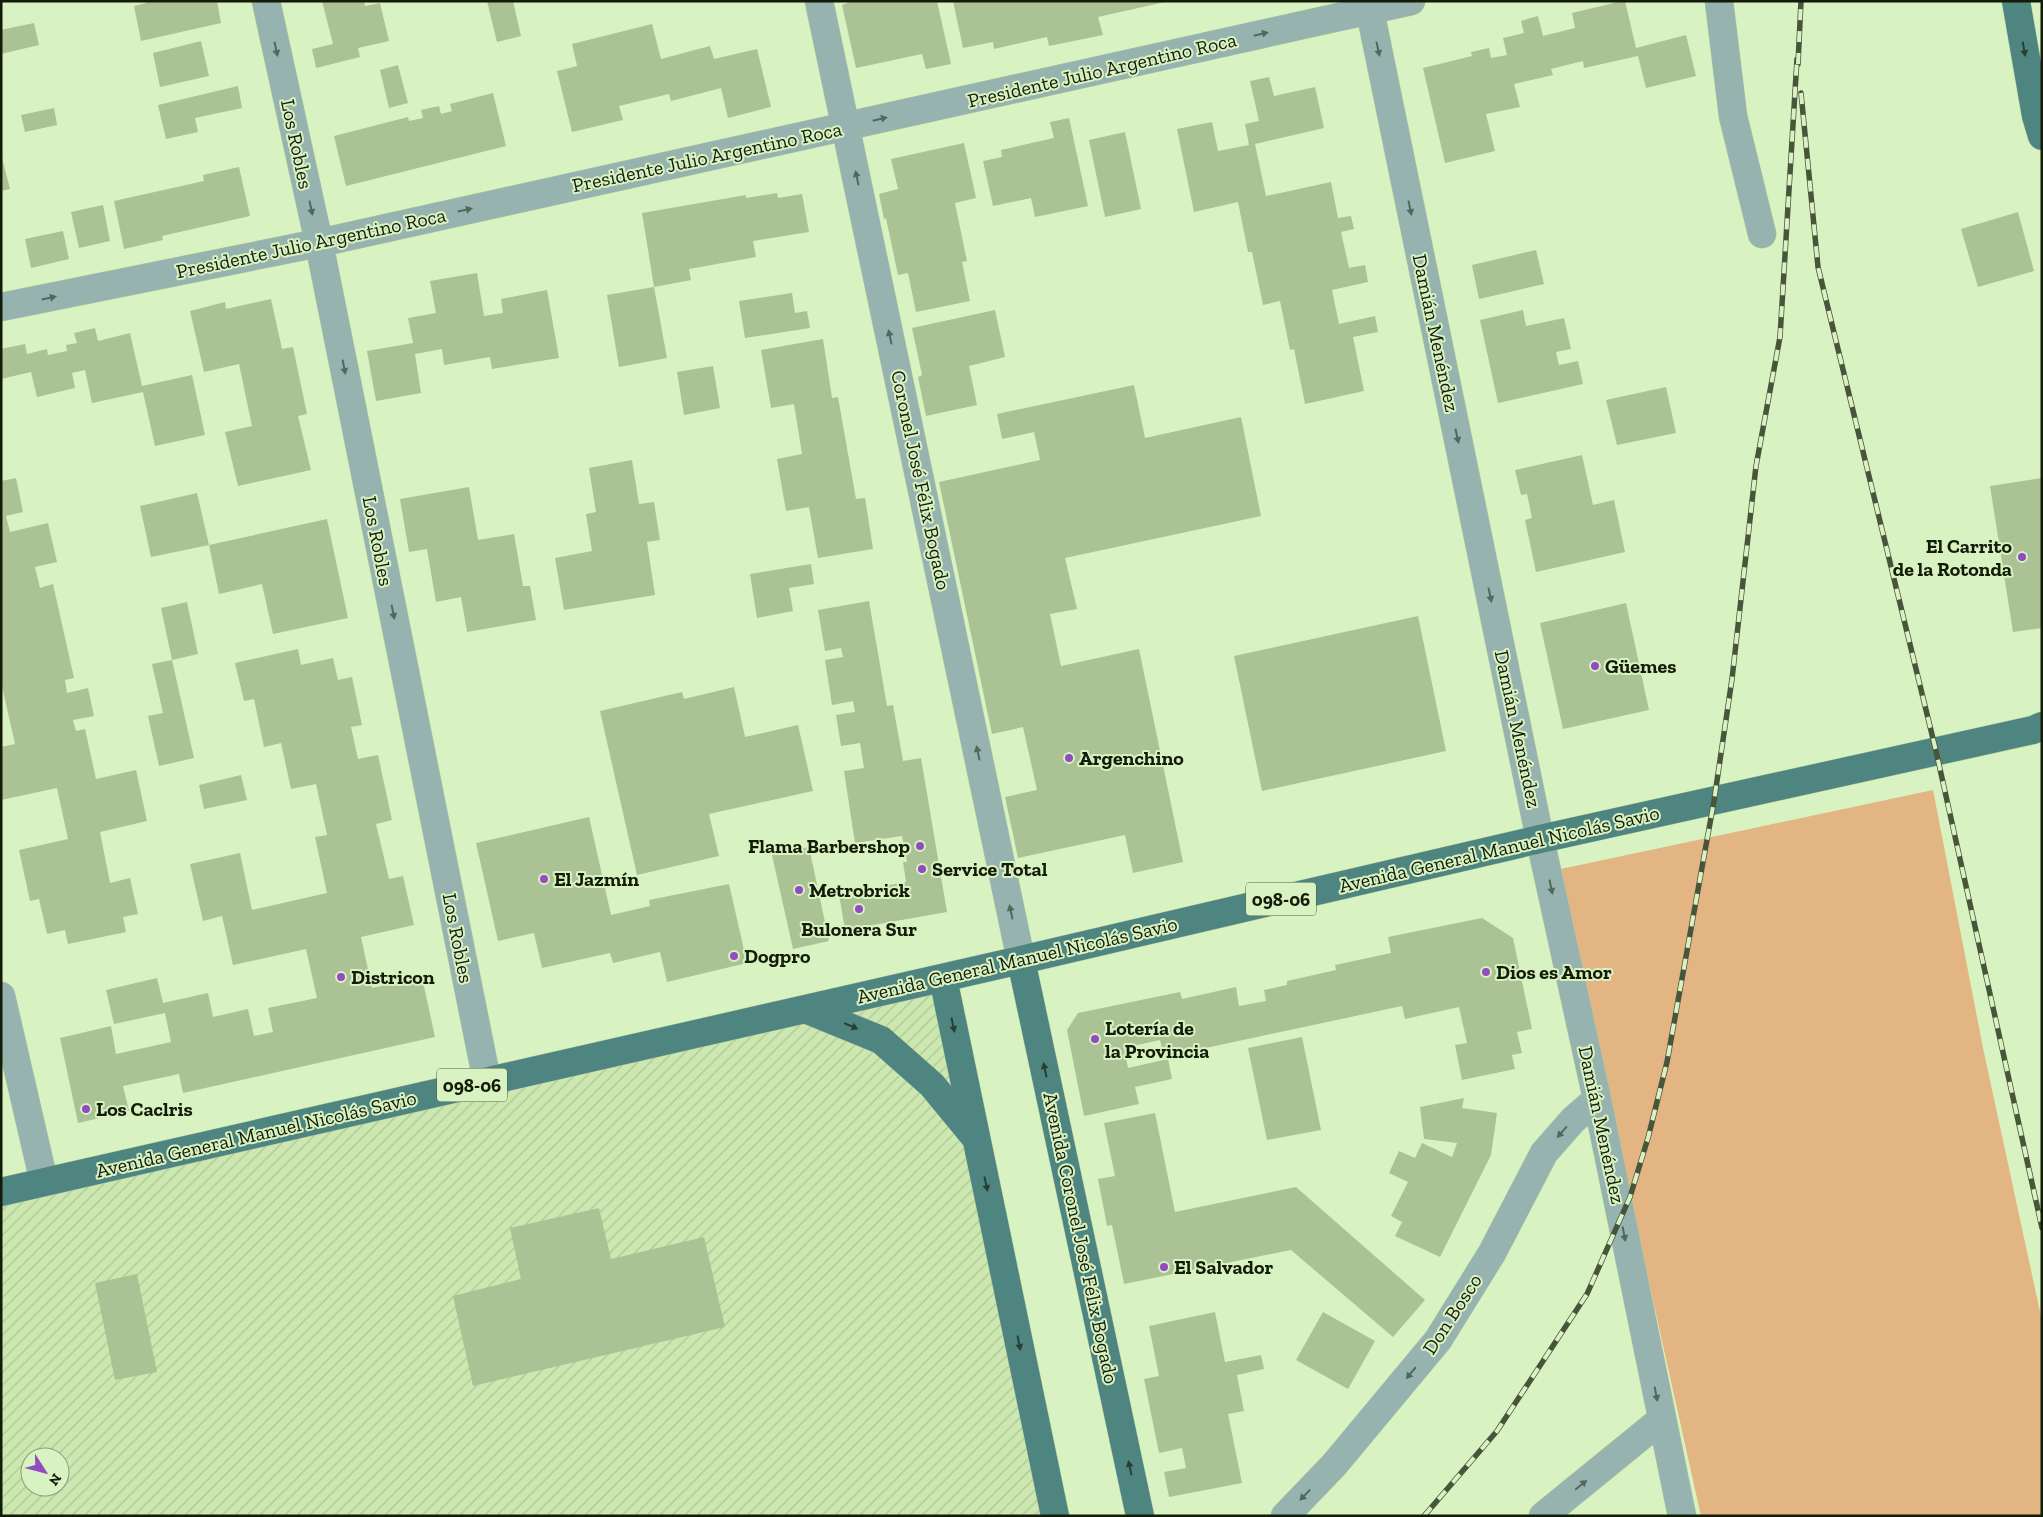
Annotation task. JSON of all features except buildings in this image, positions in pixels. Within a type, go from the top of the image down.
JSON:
[{"type":"main road","points":[[2016,1],[2036,116],[2042,136]]},
{"type":"main road","name":"Avenida General Manuel Nicolás Savio","points":[[1,1192],[943,978],[1540,839],[2039,729]]},
{"type":"main road","name":"Avenida Coronel José Félix Bogado","points":[[1021,960],[1140,1516]]},
{"type":"main road","points":[[943,978],[1055,1516]]},
{"type":"main road","points":[[806,1009],[882,1040],[932,1085],[977,1139]]},
{"type":"street","name":"Los Robles","points":[[266,1],[319,242],[487,1081]]},
{"type":"street","name":"Coronel José Félix Bogado","points":[[819,1],[1021,960]]},
{"type":"street","name":"Presidente Julio Argentino Roca","points":[[1,307],[319,242],[846,127],[1369,6],[1411,1]]},
{"type":"street","points":[[1719,1],[1733,116],[1762,234]]},
{"type":"street","name":"Damián Menéndez","points":[[1369,6],[1540,839],[1598,1099],[1661,1420],[1682,1516]]},
{"type":"street","points":[[1,996],[44,1182]]},
{"type":"street","name":"Don Bosco","points":[[1285,1516],[1334,1465],[1438,1340],[1492,1253],[1544,1153],[1573,1120],[1598,1099]]},
{"type":"street","points":[[1543,1516],[1661,1420]]},
{"type":"shaded area","points":[[1933,790],[1983,1048],[2042,1321],[2042,1516],[1701,1516],[1630,1197],[1561,869]]},
{"type":"shaded area","points":[[943,978],[1055,1516],[1,1516],[1,1192]]},
{"type":"railway","points":[[1798,64],[1801,1]]},
{"type":"railway","points":[[1424,1516],[1497,1431],[1587,1294],[1630,1197],[1648,1138],[1667,1062],[1714,801],[1732,679],[1756,466],[1780,337],[1797,59]]},
{"type":"railway","points":[[1801,93],[1818,267],[1936,751],[2042,1228]]},
{"type":"place","name":"El Carrito de la Rotonda","points":[[2022,557]]},
{"type":"place","name":"Güemes","points":[[1595,666]]},
{"type":"place","name":"Argenchino","points":[[1069,758]]},
{"type":"place","name":"Flama Barbershop","points":[[920,846]]},
{"type":"place","name":"Service Total","points":[[922,869]]},
{"type":"place","name":"El Jazmín","points":[[544,879]]},
{"type":"place","name":"Metrobrick","points":[[799,890]]},
{"type":"place","name":"Bulonera Sur","points":[[859,909]]},
{"type":"place","name":"Dogpro","points":[[734,956]]},
{"type":"place","name":"Dios es Amor","points":[[1486,972]]},
{"type":"place","name":"Districon","points":[[341,977]]},
{"type":"place","name":"Lotería de la Provincia","points":[[1095,1039]]},
{"type":"place","name":"Los Caclris","points":[[86,1109]]},
{"type":"place","name":"El Salvador","points":[[1164,1267]]}]
